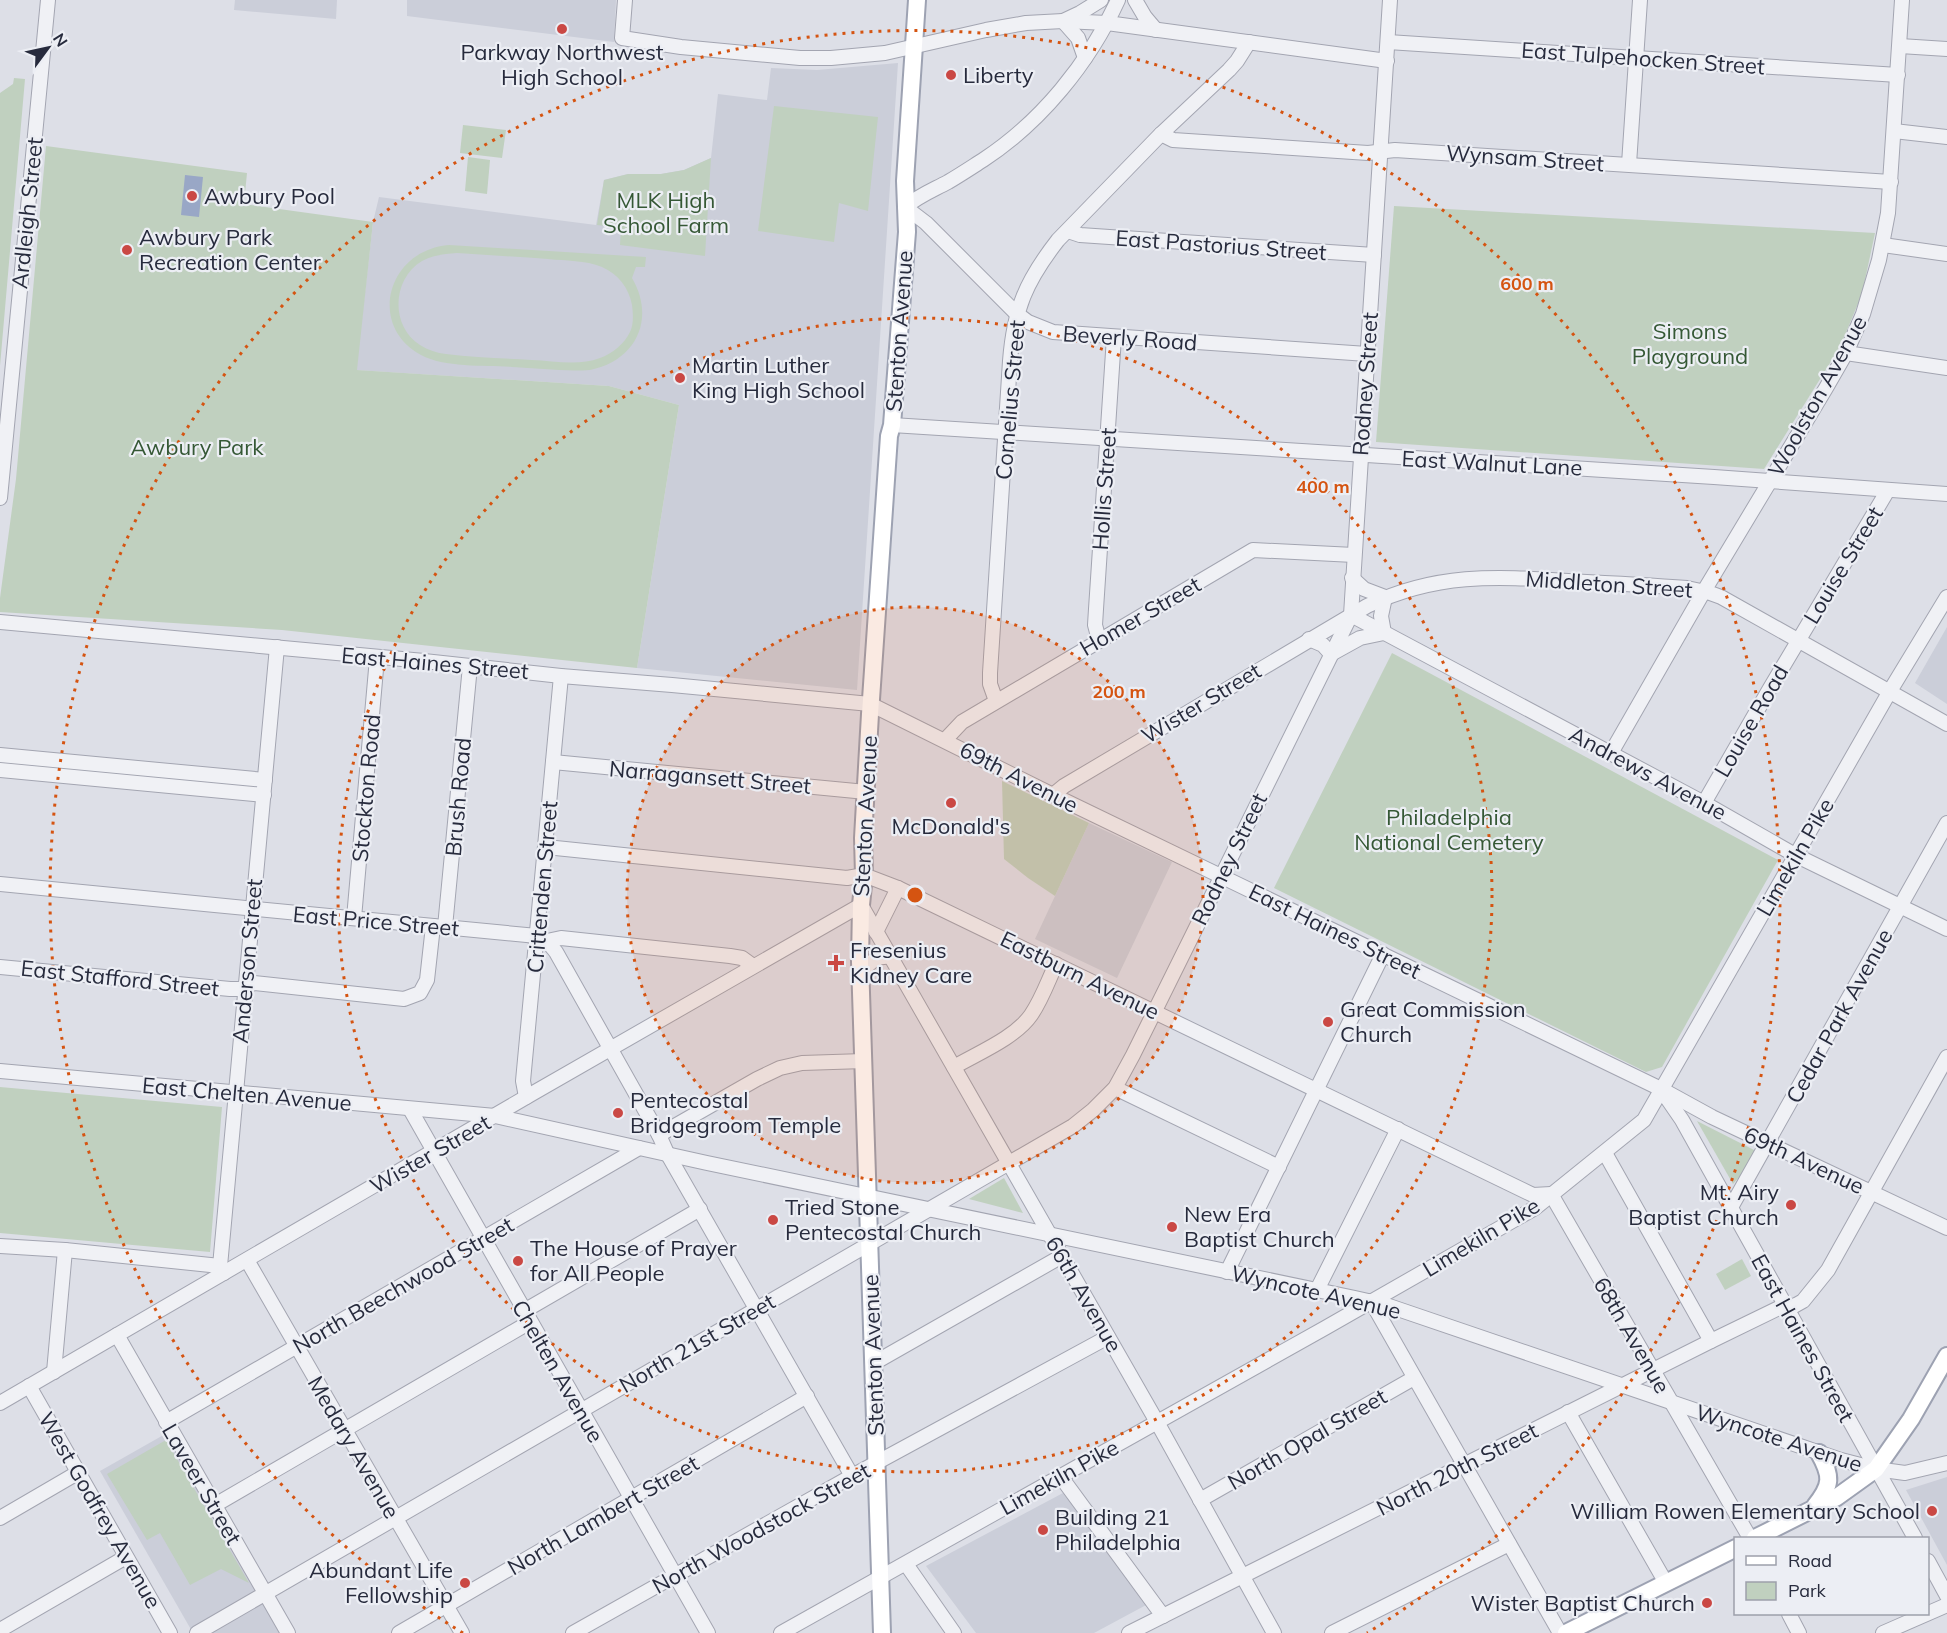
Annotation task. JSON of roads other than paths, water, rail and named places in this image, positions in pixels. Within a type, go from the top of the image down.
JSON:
[{"type":"main road","name":"Stenton Avenue","points":[[882,1633],[874,1363],[866,1196],[860,974],[861,905],[870,704],[889,436],[892,425],[907,232],[905,181],[917,0]]},
{"type":"main road","points":[[1759,1537],[1837,1497],[1876,1469],[1908,1424],[1947,1356]]},
{"type":"main road","points":[[1812,1510],[1828,1485],[1827,1470],[1819,1453]]},
{"type":"main road","points":[[1566,1633],[1734,1549]]},
{"type":"street","name":"Ardleigh Street","points":[[0,498],[48,0]]},
{"type":"street","points":[[625,0],[622,38],[681,47],[800,58],[861,56],[1026,23],[1063,21],[1107,23],[1387,61]]},
{"type":"street","points":[[1063,21],[1101,0]]},
{"type":"street","points":[[905,207],[921,194],[986,158],[1017,133],[1050,101],[1084,58],[1107,23],[1118,0]]},
{"type":"street","points":[[1135,0],[1156,30]]},
{"type":"street","name":"Rodney Street","points":[[1156,1011],[1351,615],[1390,0]]},
{"type":"street","points":[[1629,164],[1640,0]]},
{"type":"street","name":"Woolston Avenue","points":[[1611,753],[1704,591],[1846,353],[1868,300],[1883,245],[1891,182],[1902,0]]},
{"type":"street","points":[[1063,21],[1078,39],[1084,58]]},
{"type":"street","name":"Cornelius Street","points":[[996,701],[990,684],[990,673],[1011,346],[1017,323],[1016,313],[1026,287],[1058,240],[1161,134],[1229,70],[1249,42]]},
{"type":"street","name":"East Tulpehocken Street","points":[[1388,42],[1898,75]]},
{"type":"street","points":[[1900,46],[1947,49]]},
{"type":"street","points":[[1894,130],[1947,137]]},
{"type":"street","name":"Wynsam Street","points":[[1161,134],[1173,140],[1368,153],[1395,150],[1891,182]]},
{"type":"street","name":"Beverly Road","points":[[905,207],[926,223],[1016,313],[1028,322],[1053,332],[1367,354]]},
{"type":"street","name":"East Pastorius Street","points":[[1068,231],[1080,235],[1374,255]]},
{"type":"street","points":[[1883,245],[1947,254]]},
{"type":"street","name":"Hollis Street","points":[[1099,640],[1095,625],[1114,338]]},
{"type":"street","points":[[1846,353],[1947,369]]},
{"type":"street","name":"East Walnut Lane","points":[[892,425],[1947,494]]},
{"type":"street","name":"Louise Street","points":[[1798,640],[1888,490]]},
{"type":"street","name":"Homer Street","points":[[945,740],[962,722],[996,701],[1253,550],[1354,555]]},
{"type":"street","name":"Middleton Street","points":[[1351,615],[1385,597],[1424,585],[1486,577],[1645,585],[1704,591],[1721,597],[1947,724]]},
{"type":"street","points":[[1308,639],[1323,645],[1331,654],[1351,642],[1384,633],[1381,616],[1385,597],[1364,589],[1352,578]]},
{"type":"street","name":"Limekiln Pike","points":[[781,1633],[1534,1208],[1644,1120],[1890,691],[1947,597]]},
{"type":"street","name":"Andrews Avenue","points":[[1351,615],[1704,803],[1795,855],[1947,928]]},
{"type":"street","name":"Wister Street","points":[[1053,795],[1062,786],[1351,615]]},
{"type":"street","name":"East Haines Street","points":[[0,622],[870,704]]},
{"type":"street","name":"Louise Road","points":[[1704,803],[1798,640]]},
{"type":"street","name":"Anderson Street","points":[[222,1270],[235,1093],[277,647]]},
{"type":"street","name":"Stockton Road","points":[[354,918],[377,658]]},
{"type":"street","name":"Brush Road","points":[[439,927],[470,666]]},
{"type":"street","name":"Crittenden Street","points":[[526,1098],[523,1081],[542,938],[546,847],[561,676]]},
{"type":"street","name":"69th Avenue","points":[[870,704],[1167,850]]},
{"type":"street","points":[[0,755],[265,780]]},
{"type":"street","name":"Narragansett Street","points":[[553,762],[866,792]]},
{"type":"street","points":[[0,770],[264,795]]},
{"type":"street","name":"Cedar Park Avenue","points":[[1730,1209],[1947,823]]},
{"type":"street","name":"Eastburn Avenue","points":[[546,847],[847,878],[864,875],[898,888],[1156,1011],[1533,1195],[1551,1194]]},
{"type":"street","name":"East Haines Street","points":[[1167,850],[1661,1089],[1682,1120],[1914,1537]]},
{"type":"street","name":"East Price Street","points":[[0,884],[730,956],[742,958],[753,966]]},
{"type":"street","points":[[876,932],[898,888]]},
{"type":"street","name":"Wister Street","points":[[0,1403],[222,1270],[247,1260],[861,905]]},
{"type":"street","name":"66th Avenue","points":[[861,905],[1157,1422],[1274,1633]]},
{"type":"street","name":"East Stafford Street","points":[[0,967],[235,990],[254,983],[404,999],[414,996],[423,988],[427,980],[439,927]]},
{"type":"street","points":[[542,938],[556,952],[667,1153],[852,1476]]},
{"type":"street","points":[[1227,1272],[1383,954]]},
{"type":"street","points":[[860,974],[873,961],[882,956],[890,957]]},
{"type":"street","points":[[954,1067],[1017,1031],[1038,1004],[1056,964]]},
{"type":"street","name":"North 21st Street","points":[[196,1633],[1073,1126],[1115,1088],[1156,1011]]},
{"type":"street","name":"North 20th Street","points":[[1129,1633],[1711,1341],[1785,1305],[1794,1306],[1803,1301],[1828,1270],[1947,1057]]},
{"type":"street","points":[[659,1135],[780,1068],[802,1063],[864,1061]]},
{"type":"street","name":"East Chelten Avenue","points":[[0,1071],[495,1116]]},
{"type":"street","points":[[1115,1088],[1278,1167]]},
{"type":"street","name":"69th Avenue","points":[[1661,1089],[1712,1117],[1947,1228]]},
{"type":"street","name":"Chelten Avenue","points":[[410,1109],[708,1633]]},
{"type":"street","name":"Wyncote Avenue","points":[[495,1116],[707,1163],[1371,1301],[1819,1453],[1876,1469],[1905,1473],[1947,1463]]},
{"type":"street","points":[[1317,1290],[1398,1129]]},
{"type":"street","name":"North Beechwood Street","points":[[166,1422],[639,1148]]},
{"type":"street","points":[[1605,1153],[1711,1341]]},
{"type":"street","name":"68th Avenue","points":[[1551,1194],[1749,1537]]},
{"type":"street","points":[[215,1505],[344,1431],[700,1209]]},
{"type":"street","points":[[0,1246],[65,1250],[222,1270]]},
{"type":"street","points":[[54,1372],[65,1250]]},
{"type":"street","points":[[874,1363],[1062,1256]]},
{"type":"street","name":"Medary Avenue","points":[[247,1260],[462,1633]]},
{"type":"street","points":[[1371,1301],[1560,1633]]},
{"type":"street","name":"Laveer Street","points":[[117,1335],[288,1633]]},
{"type":"street","name":"North Woodstock Street","points":[[573,1633],[852,1476],[1108,1337]]},
{"type":"street","name":"North Opal Street","points":[[1200,1500],[1414,1378]]},
{"type":"street","name":"West Godfrey Avenue","points":[[29,1386],[170,1633]]},
{"type":"street","name":"North Lambert Street","points":[[399,1633],[807,1396]]},
{"type":"street","points":[[1568,1412],[1666,1583]]},
{"type":"street","points":[[0,1518],[79,1472]]},
{"type":"street","points":[[1061,1477],[1163,1616]]},
{"type":"street","points":[[1332,1633],[1509,1544]]},
{"type":"street","points":[[0,1630],[126,1557]]},
{"type":"street","points":[[1929,1563],[1947,1596]]},
{"type":"street","points":[[906,1564],[954,1633]]},
{"type":"street","points":[[1929,1613],[1947,1605]]},
{"type":"street","points":[[1790,1615],[1799,1633]]},
{"type":"street","points":[[1883,1633],[1924,1615]]},
{"type":"water","name":"Awbury Pool","points":[[185,175],[203,177],[199,217],[181,215]]},
{"type":"place","name":"Parkway Northwest High School","points":[[562,29]]},
{"type":"place","name":"Liberty","points":[[951,75]]},
{"type":"place","name":"Awbury Pool","points":[[192,196]]},
{"type":"place","name":"Awbury Park Recreation Center","points":[[127,250]]},
{"type":"place","name":"Martin Luther King High School","points":[[680,378]]},
{"type":"place","name":"McDonald's","points":[[951,803]]},
{"type":"place","name":"Fresenius Kidney Care","points":[[836,963]]},
{"type":"place","name":"Great Commission Church","points":[[1328,1022]]},
{"type":"place","name":"Pentecostal Bridgegroom Temple","points":[[618,1113]]},
{"type":"place","name":"Mt. Airy Baptist Church","points":[[1791,1205]]},
{"type":"place","name":"Tried Stone Pentecostal Church","points":[[773,1220]]},
{"type":"place","name":"New Era Baptist Church","points":[[1172,1227]]},
{"type":"place","name":"The House of Prayer for All People","points":[[518,1261]]},
{"type":"place","name":"William Rowen Elementary School","points":[[1932,1511]]},
{"type":"place","name":"Building 21 Philadelphia","points":[[1043,1530]]},
{"type":"place","name":"Abundant Life Fellowship","points":[[465,1583]]},
{"type":"place","name":"Wister Baptist Church","points":[[1707,1603]]},
{"type":"park label","name":"MLK High School Farm","points":[[666,212]]},
{"type":"park label","name":"Simons Playground","points":[[1690,344]]},
{"type":"park label","name":"Awbury Park","points":[[197,447]]},
{"type":"park label","name":"Philadelphia National Cemetery","points":[[1449,830]]}]
